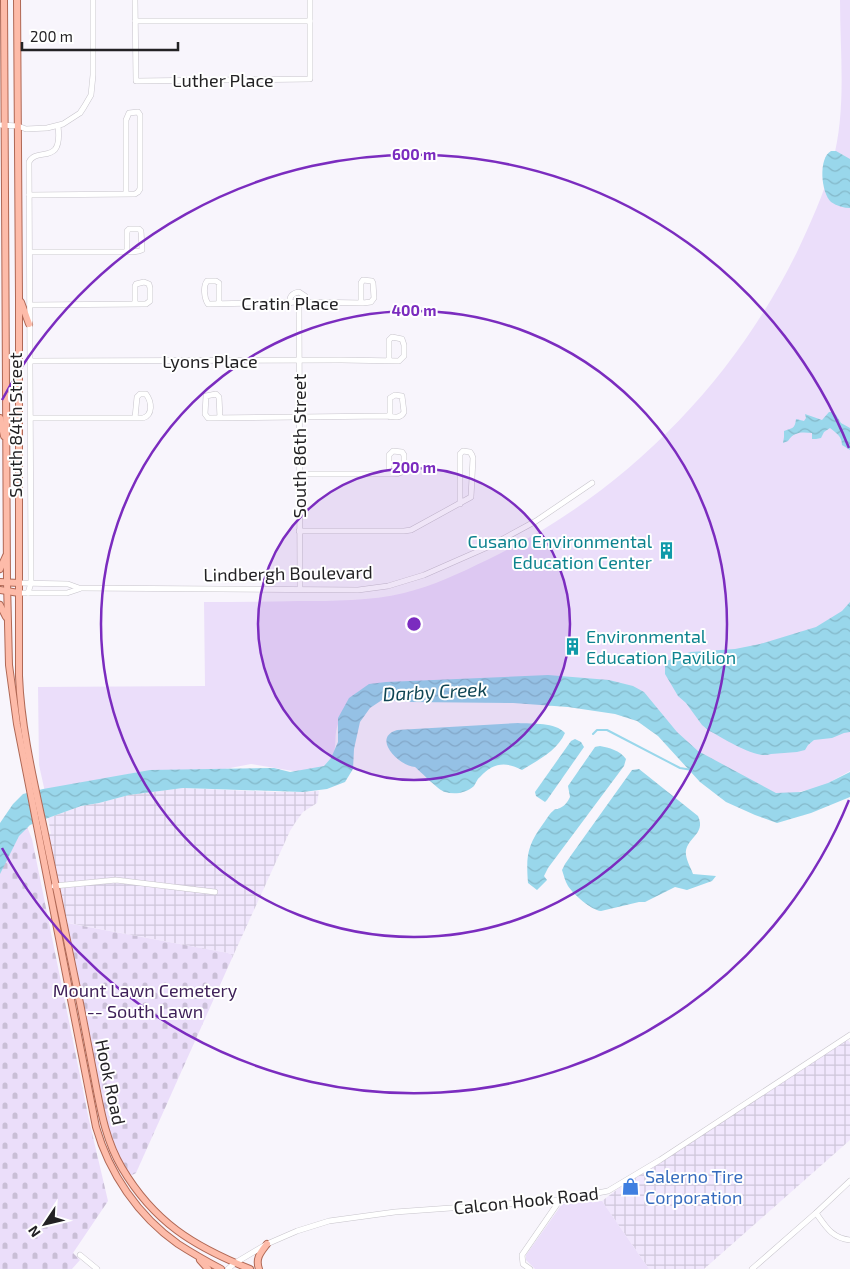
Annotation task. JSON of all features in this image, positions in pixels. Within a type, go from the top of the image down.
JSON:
[{"type":"main road","name":"South 84th Street","points":[[4,0],[3,125],[7,446],[7,552],[4,582],[8,591],[9,665],[12,693],[36,808]]},
{"type":"main road","name":"South 84th Street","points":[[17,0],[19,676],[30,778]]},
{"type":"main road","points":[[19,297],[30,324]]},
{"type":"main road","points":[[0,418],[7,446]]},
{"type":"main road","points":[[0,569],[7,552]]},
{"type":"main road","name":"Lindbergh Boulevard","points":[[4,582],[19,583]]},
{"type":"main road","name":"Lindbergh Boulevard","points":[[0,590],[19,593]]},
{"type":"main road","points":[[0,605],[8,622]]},
{"type":"main road","name":"Hook Road","points":[[36,808],[96,1127],[103,1149],[120,1183],[140,1209],[163,1232],[189,1251],[221,1269]]},
{"type":"main road","name":"Hook Road","points":[[52,886],[84,1024],[105,1131],[113,1151],[130,1182],[146,1202],[173,1228],[208,1250],[250,1269]]},
{"type":"main road","points":[[259,1269],[257,1264],[258,1256],[267,1244]]},
{"type":"main road","points":[[189,1251],[208,1269]]},
{"type":"street","points":[[3,125],[18,126],[26,129],[58,126],[80,112],[84,107],[91,95],[93,75],[93,0]]},
{"type":"street","points":[[135,0],[135,21],[310,21],[310,0]]},
{"type":"street","name":"Luther Place","points":[[135,21],[137,80],[310,79],[310,21]]},
{"type":"street","points":[[29,195],[135,194],[138,192],[140,189],[140,116],[138,112],[129,113],[126,120],[126,194]]},
{"type":"street","name":"South 84th Street","points":[[28,593],[31,583],[29,162],[34,156],[49,154],[54,151],[60,137],[58,126]]},
{"type":"street","points":[[30,252],[127,252],[139,252],[142,250],[142,231],[139,229],[129,228],[127,232],[127,252]]},
{"type":"street","name":"Cratin Place","points":[[219,304],[219,283],[207,281],[205,287],[206,302],[219,304],[370,303],[373,300],[372,281],[363,280],[361,283],[361,303]]},
{"type":"street","points":[[30,305],[146,304],[150,301],[149,284],[144,282],[136,284],[135,304]]},
{"type":"street","points":[[290,303],[293,293],[299,292],[306,296],[307,302]]},
{"type":"street","name":"South 86th Street","points":[[299,303],[300,589]]},
{"type":"street","points":[[392,337],[402,339],[404,345],[403,358],[400,361],[389,360],[389,340],[392,337]]},
{"type":"street","name":"Lyons Place","points":[[30,361],[389,360]]},
{"type":"street","points":[[30,418],[136,418],[145,418],[149,415],[150,403],[146,394],[140,394],[137,397],[136,418]]},
{"type":"street","points":[[220,418],[219,397],[216,394],[206,396],[206,416],[208,418],[220,418],[400,416],[404,414],[404,400],[402,396],[395,395],[390,398],[390,416]]},
{"type":"street","points":[[299,474],[389,474],[398,474],[404,470],[404,455],[402,452],[393,451],[389,455],[389,474]]},
{"type":"street","points":[[299,531],[407,531],[460,504],[470,498],[472,495],[473,458],[470,452],[463,451],[460,454],[460,504]]},
{"type":"street","name":"Lindbergh Boulevard","points":[[19,583],[68,584],[79,588],[358,590],[388,586],[424,575],[497,542],[536,521],[592,484]]},
{"type":"street","name":"Lindbergh Boulevard","points":[[19,593],[67,594],[79,588]]},
{"type":"street","points":[[52,886],[116,880],[215,892]]},
{"type":"street","name":"Calcon Hook Road","points":[[228,1269],[234,1263],[267,1244],[297,1231],[329,1221],[394,1212],[560,1200],[608,1191],[660,1160],[850,1035]]},
{"type":"street","points":[[752,1269],[816,1214],[850,1181]]},
{"type":"street","points":[[530,1269],[523,1264],[522,1255],[560,1200]]},
{"type":"street","points":[[816,1214],[832,1234],[839,1238],[850,1240]]},
{"type":"street","points":[[80,1255],[97,1269]]},
{"type":"shaded area","points":[[183,788],[275,792],[319,791],[317,803],[303,812],[290,831],[233,956],[228,953],[63,922],[44,831],[51,834],[48,818],[81,806],[129,795]]},
{"type":"shaded area","points":[[847,1039],[850,1043],[850,1140],[704,1269],[649,1269],[602,1201],[660,1157]]},
{"type":"green space","points":[[840,0],[850,0],[850,771],[821,787],[794,793],[766,793],[734,781],[678,736],[550,676],[528,676],[369,686],[362,689],[351,698],[340,718],[336,732],[335,749],[329,767],[299,772],[251,764],[195,773],[146,771],[45,792],[39,765],[38,687],[205,686],[204,602],[365,599],[391,596],[436,583],[487,560],[536,534],[583,503],[627,469],[668,432],[706,391],[740,348],[770,301],[797,252],[821,198],[832,164],[840,124],[842,82]]},
{"type":"green space","points":[[22,814],[32,839],[89,1120],[108,1201],[73,1253],[80,1260],[72,1269],[0,1269],[0,858]]},
{"type":"green space","name":"Mount Lawn Cemetery -- South Lawn","points":[[67,923],[228,953],[233,956],[136,1173],[130,1176],[116,1149],[106,1120]]},
{"type":"green space","points":[[602,1201],[649,1269],[535,1269],[526,1260],[526,1255],[562,1204]]},
{"type":"water","points":[[831,151],[836,151],[850,159],[850,208],[831,202],[825,191],[822,176],[824,161]]},
{"type":"water","points":[[829,412],[836,415],[841,423],[850,428],[850,450],[842,445],[840,437],[830,428],[824,432],[821,438],[812,439],[812,433],[802,432],[793,435],[788,441],[783,443],[784,431],[794,426],[796,419],[804,421],[806,418],[805,414],[822,420]]},
{"type":"water","points":[[850,602],[850,732],[832,738],[814,740],[805,750],[765,755],[748,751],[731,743],[702,725],[686,703],[678,696],[665,674],[665,662],[677,656],[691,652],[735,649],[760,644],[816,627],[842,611]]},
{"type":"water","name":"Darby Creek","points":[[548,675],[609,680],[633,686],[644,692],[677,732],[698,751],[776,793],[801,792],[828,783],[850,772],[850,797],[811,813],[777,823],[726,802],[700,782],[658,736],[637,721],[615,714],[568,707],[513,703],[382,700],[370,708],[360,722],[354,749],[353,769],[345,782],[327,789],[303,792],[183,788],[129,795],[81,806],[30,825],[19,836],[0,874],[0,823],[13,804],[23,794],[150,770],[274,768],[290,772],[324,766],[331,758],[338,742],[338,718],[349,698],[369,684]]},
{"type":"water","points":[[518,723],[550,725],[561,729],[565,733],[552,750],[522,770],[510,765],[495,766],[485,772],[474,786],[460,793],[442,791],[415,767],[395,757],[387,745],[387,739],[390,734],[397,730]]},
{"type":"water","points":[[575,739],[581,742],[584,747],[545,802],[536,796],[535,792],[571,741]]},
{"type":"water","points":[[600,746],[621,753],[626,759],[624,766],[548,868],[544,876],[547,880],[537,890],[528,883],[527,865],[531,845],[550,814],[567,802],[570,797],[568,786],[595,747]]},
{"type":"water","points":[[639,769],[698,816],[700,828],[688,844],[686,849],[687,860],[693,874],[716,876],[712,881],[687,890],[675,887],[645,902],[601,911],[597,910],[583,902],[571,890],[562,870],[632,770]]},
{"type":"waterway","points":[[593,734],[597,730],[607,730],[680,768],[692,770]]},
{"type":"place","name":"Cusano Environmental Education Center","points":[[666,551]]},
{"type":"place","name":"Environmental Education Pavilion","points":[[572,646]]},
{"type":"place","name":"Salerno Tire Corporation","points":[[631,1186]]}]
